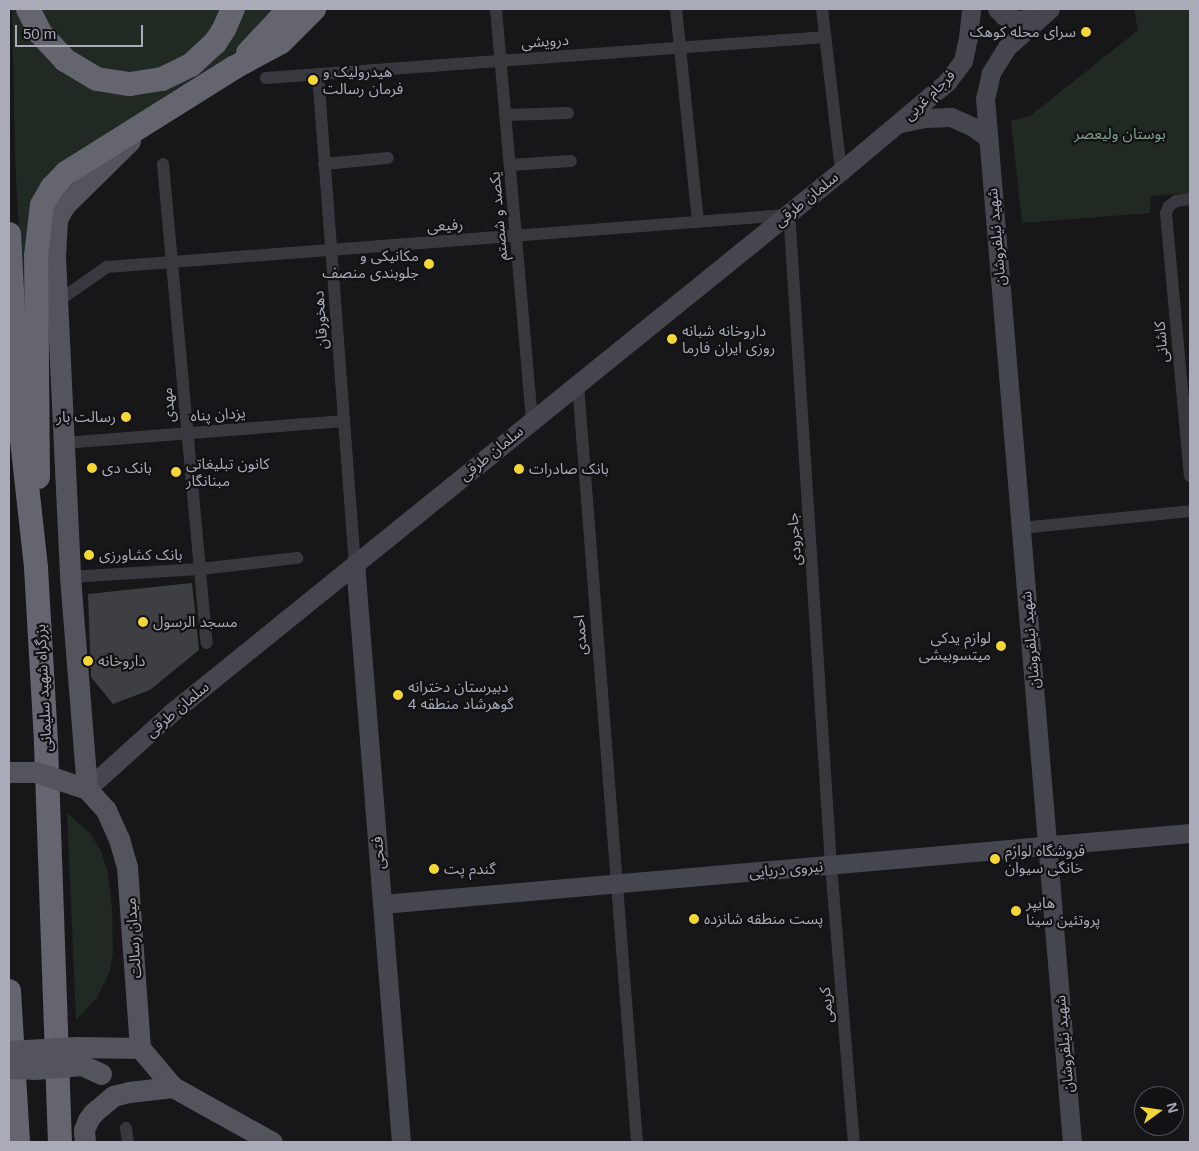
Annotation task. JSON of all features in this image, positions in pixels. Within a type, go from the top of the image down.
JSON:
[{"type":"highway","points":[[28,9],[40,33],[65,60],[96,78],[130,84],[162,79],[191,65],[215,43],[233,9]]},
{"type":"highway","points":[[235,67],[289,9]]},
{"type":"highway","points":[[36,568],[39,440],[36,256],[42,205],[52,188],[66,173],[235,67],[281,42],[314,9]]},
{"type":"highway","name":"بزرگراه شهید سلیمانی","points":[[9,234],[18,404],[36,568],[46,743],[60,1142]]},
{"type":"highway","points":[[9,991],[18,1142]]},
{"type":"main road","name":"فرجام غربی","points":[[900,123],[948,82],[963,61],[971,9]]},
{"type":"main road","points":[[997,9],[1004,16],[1019,20],[1045,13]]},
{"type":"main road","name":"شهید نیلفروشان","points":[[1045,13],[1007,47],[991,73],[985,98],[1072,1142]]},
{"type":"main road","points":[[87,789],[70,577],[55,256],[57,219],[65,205],[102,166],[157,116]]},
{"type":"main road","points":[[900,123],[925,118],[951,117],[973,127],[988,138]]},
{"type":"main road","name":"سلمان طرقی","points":[[87,789],[170,713],[900,123]]},
{"type":"main road","name":"فتحی","points":[[354,564],[401,1142]]},
{"type":"main road","name":"میدان رسالت","points":[[9,772],[36,772],[87,789],[106,810],[119,839],[127,867],[140,1048]]},
{"type":"main road","name":"نیروی دریایی","points":[[382,904],[1190,833]]},
{"type":"main road","points":[[9,1051],[77,1047],[140,1048],[173,1087],[272,1142]]},
{"type":"main road","points":[[9,1068],[34,1069],[82,1065],[101,1074],[113,1096]]},
{"type":"main road","points":[[85,1142],[84,1130],[88,1120],[93,1113],[113,1096],[129,1092],[173,1087]]},
{"type":"street","name":"یکصد و شصتم","points":[[496,9],[532,420]]},
{"type":"street","points":[[676,9],[698,222]]},
{"type":"street","points":[[822,9],[841,171]]},
{"type":"street","name":"درویشی","points":[[266,78],[826,36]]},
{"type":"street","name":"دهخورقان","points":[[318,74],[354,564]]},
{"type":"street","points":[[505,115],[568,113]]},
{"type":"street","points":[[324,164],[388,158]]},
{"type":"street","points":[[510,165],[571,161]]},
{"type":"street","name":"مهدی","points":[[163,164],[207,644]]},
{"type":"street","name":"کاشانی","points":[[1190,200],[1176,201],[1169,206],[1166,213],[1190,476]]},
{"type":"street","name":"رفیعی","points":[[58,301],[107,267],[698,222],[788,213]]},
{"type":"street","name":"جاجرودی","points":[[788,213],[831,865]]},
{"type":"street","name":"احمدی","points":[[578,384],[615,884],[637,1142]]},
{"type":"street","name":"یزدان پناه","points":[[64,443],[344,421]]},
{"type":"street","points":[[1021,528],[1190,512]]},
{"type":"street","points":[[70,577],[200,569],[297,558]]},
{"type":"street","name":"کریمی","points":[[831,865],[854,1142]]},
{"type":"street","points":[[126,1128],[128,1142]]},
{"type":"green space","points":[[12,9],[24,9],[49,52],[156,88],[239,9],[279,9],[255,35],[231,55],[45,180],[26,377],[15,156]]},
{"type":"green space","points":[[35,9],[226,9],[220,21],[182,64],[126,78],[80,62]]},
{"type":"green space","name":"بوستان ولیعصر","points":[[1134,9],[1190,9],[1190,193],[1151,196],[1150,213],[1022,223],[1011,121],[1030,116],[1138,30]]},
{"type":"green space","points":[[67,813],[90,833],[101,851],[108,873],[112,909],[113,952],[110,971],[97,998],[76,1020]]},
{"type":"building","name":"مسجد الرسول","points":[[192,583],[199,650],[150,690],[113,704],[91,677],[88,594]]},
{"type":"place","name":"سرای محله کوهک","points":[[1086,32]]},
{"type":"place","name":"هیدرولیک و فرمان رسالت","points":[[313,80]]},
{"type":"place","name":"مکانیکی و جلوبندی منصف","points":[[429,264]]},
{"type":"place","name":"داروخانه شبانه روزی ایران فارما","points":[[672,339]]},
{"type":"place","name":"رسالت بار","points":[[126,417]]},
{"type":"place","name":"بانک دی","points":[[92,468]]},
{"type":"place","name":"بانک صادرات","points":[[519,469]]},
{"type":"place","name":"کانون تبلیغاتی مبنانگار","points":[[176,472]]},
{"type":"place","name":"بانک کشاورزی","points":[[89,555]]},
{"type":"place","name":"مسجد الرسول","points":[[143,622]]},
{"type":"place","name":"لوازم یدکی میتسوبیشی","points":[[1001,646]]},
{"type":"place","name":"داروخانه","points":[[88,661]]},
{"type":"place","name":"دبیرستان دخترانه گوهرشاد منطقه 4","points":[[398,695]]},
{"type":"place","name":"فروشگاه لوازم خانگی سیوان","points":[[995,859]]},
{"type":"place","name":"گندم پت","points":[[434,869]]},
{"type":"place","name":"هایپر پروتئین سینا","points":[[1016,911]]},
{"type":"place","name":"پست منطقه شانزده","points":[[694,919]]}]
